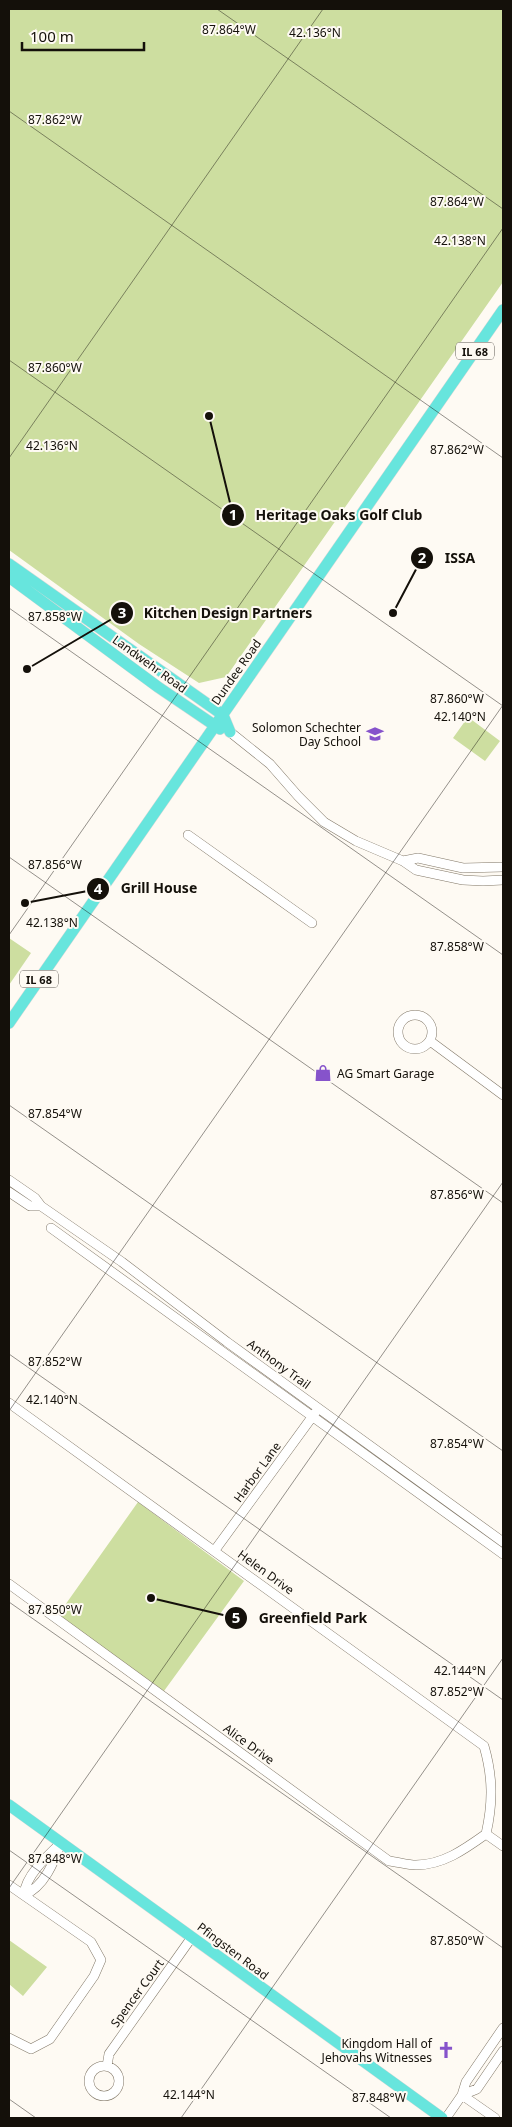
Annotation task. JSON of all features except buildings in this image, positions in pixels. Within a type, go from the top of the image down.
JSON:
[{"type":"main road","name":"Dundee Road","points":[[9,1023],[503,310]]},
{"type":"main road","name":"Landwehr Road","points":[[9,564],[223,715],[230,732]]},
{"type":"main road","name":"Landwehr Road","points":[[9,577],[215,727],[230,732]]},
{"type":"main road","name":"Pfingsten Road","points":[[9,1806],[442,2118]]},
{"type":"street","name":"Landwehr Road","points":[[230,732],[270,764],[324,822],[356,841],[403,861],[416,870],[449,878],[483,881],[503,880]]},
{"type":"street","points":[[188,835],[312,923]]},
{"type":"street","name":"Landwehr Road","points":[[403,861],[418,858],[463,868],[503,867]]},
{"type":"street","points":[[430,1041],[503,1095]]},
{"type":"street","name":"Anthony Trail","points":[[9,1180],[35,1198],[41,1206],[122,1262],[503,1542]]},
{"type":"street","name":"Anthony Trail","points":[[9,1192],[30,1206],[41,1206]]},
{"type":"street","name":"Anthony Trail","points":[[51,1228],[503,1554]]},
{"type":"street","points":[[113,1273],[122,1262]]},
{"type":"street","name":"Helen Drive","points":[[9,1403],[484,1746],[490,1765],[492,1787],[491,1810],[486,1834]]},
{"type":"street","name":"Harbor Lane","points":[[215,1550],[318,1407]]},
{"type":"street","name":"Alice Drive","points":[[9,1584],[389,1861],[416,1865],[441,1861],[464,1850],[486,1834]]},
{"type":"street","points":[[486,1834],[503,1846]]},
{"type":"street","points":[[24,1895],[25,1887],[47,1855],[61,1843]]},
{"type":"street","points":[[9,1884],[91,1942],[101,1960],[94,1976],[50,2039],[31,2049],[9,2038]]},
{"type":"street","name":"Spencer Court","points":[[107,2066],[109,2054],[192,1937]]},
{"type":"street","points":[[446,2118],[462,2095],[466,2082],[503,2028]]},
{"type":"street","points":[[462,2095],[477,2089],[503,2051]]},
{"type":"street","points":[[462,2095],[495,2118]]},
{"type":"green space","points":[[9,9],[503,9],[503,282],[226,677],[199,683],[139,644],[9,550]]},
{"type":"green space","points":[[468,717],[500,741],[485,761],[453,738]]},
{"type":"green space","points":[[9,938],[31,953],[9,985]]},
{"type":"green space","points":[[138,1502],[244,1581],[164,1691],[58,1615]]},
{"type":"green space","points":[[9,1940],[47,1967],[23,1996],[9,1984]]},
{"type":"place","name":"Heritage Oaks Golf Club","points":[[209,416]]},
{"type":"place","name":"ISSA","points":[[393,613]]},
{"type":"place","name":"Kitchen Design Partners","points":[[27,669]]},
{"type":"place","name":"Solomon Schechter Day School","points":[[375,734]]},
{"type":"place","name":"Grill House","points":[[25,903]]},
{"type":"place","name":"AG Smart Garage","points":[[323,1073]]},
{"type":"place","name":"Greenfield Park","points":[[151,1598]]},
{"type":"place","name":"Kingdom Hall of Jehovahs Witnesses","points":[[446,2050]]}]
